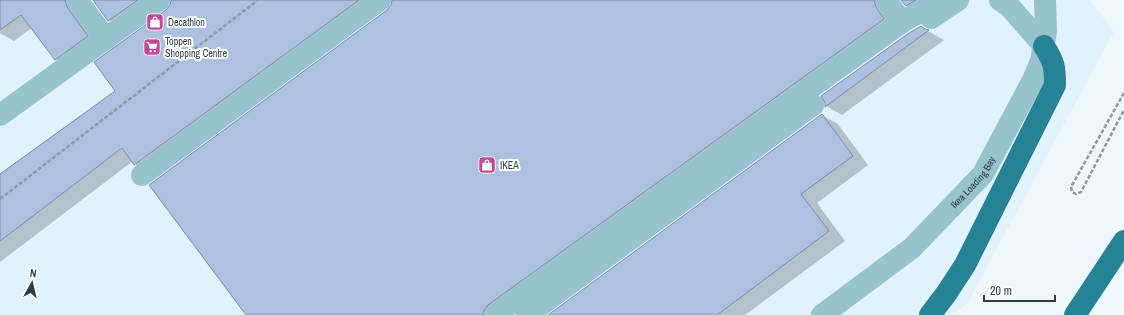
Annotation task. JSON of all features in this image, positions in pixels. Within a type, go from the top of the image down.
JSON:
[{"type":"highway","points":[[930,315],[965,265],[1055,86],[1053,60],[1044,46]]},
{"type":"highway","points":[[1075,315],[1124,241]]},
{"type":"lane","points":[[76,0],[106,39]]},
{"type":"lane","points":[[0,115],[159,0]]},
{"type":"lane","points":[[142,175],[380,0]]},
{"type":"lane","points":[[886,0],[902,22]]},
{"type":"lane","points":[[527,315],[925,22],[958,0]]},
{"type":"lane","points":[[1000,0],[1009,6],[1044,46]]},
{"type":"lane","name":"Ikea Loading Bay","points":[[822,315],[912,248],[984,174],[1033,80],[1040,61],[1046,30],[1045,0]]},
{"type":"lane","points":[[494,315],[902,22],[933,4]]},
{"type":"path","points":[[0,199],[258,0]]},
{"type":"path","points":[[1124,93],[1072,187],[1072,192],[1076,194],[1081,192],[1124,110]]},
{"type":"shaded area","points":[[0,0],[1090,0],[1114,32],[967,304],[952,315],[0,315]]},
{"type":"building","points":[[0,0],[65,0],[67,7],[88,36],[55,60],[21,15],[0,30]]},
{"type":"building","points":[[93,0],[138,0],[108,21]]},
{"type":"building","points":[[171,0],[359,0],[134,165],[122,148],[0,241],[0,174],[115,91],[94,62],[166,10],[170,5]]},
{"type":"building","name":"IKEA","points":[[392,0],[874,0],[876,7],[884,19],[488,305],[484,310],[483,315],[246,315],[149,185],[387,10],[391,5]]},
{"type":"building","points":[[901,0],[916,0],[906,6]]},
{"type":"building","points":[[921,26],[929,30],[825,107],[825,103],[821,96]]},
{"type":"building","points":[[822,114],[853,156],[801,194],[829,231],[717,315],[548,315]]},
{"type":"place","name":"Decathlon","points":[[155,22]]},
{"type":"place","name":"Toppen Shopping Centre","points":[[152,47]]},
{"type":"place","name":"IKEA","points":[[487,165]]}]
